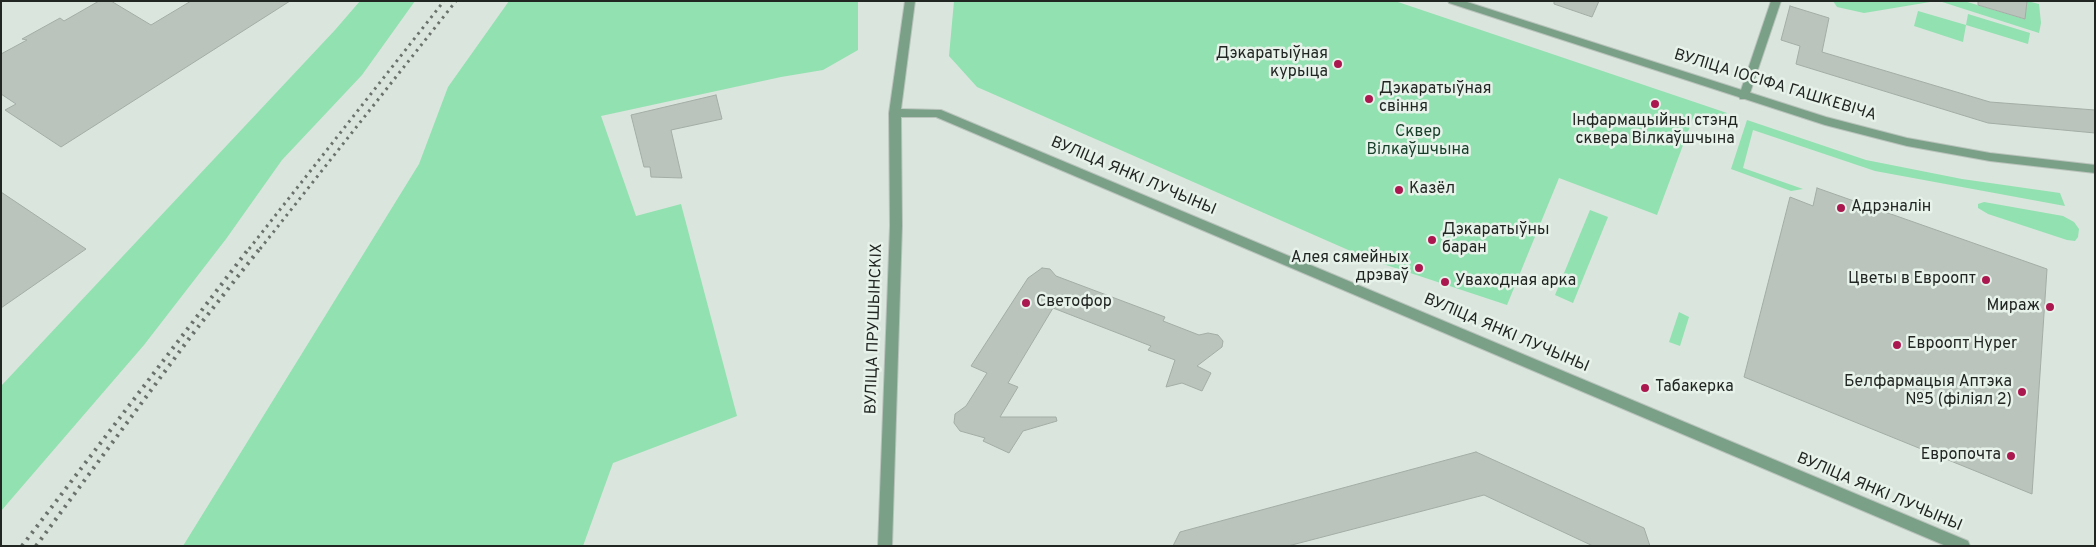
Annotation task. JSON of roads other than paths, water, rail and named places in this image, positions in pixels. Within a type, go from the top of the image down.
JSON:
[{"type":"street","name":"ВУЛІЦА ПРУШЫНСКІХ","points":[[885,546],[896,226],[895,113],[910,1]]},
{"type":"street","name":"ВУЛІЦА ІОСІФА ГАШКЕВІЧА","points":[[1453,1],[1825,121],[1908,142],[1990,157],[2095,169]]},
{"type":"street","points":[[1744,96],[1776,1]]},
{"type":"street","name":"ВУЛІЦА ЯНКІ ЛУЧЫНЫ","points":[[895,113],[938,113],[1963,546]]},
{"type":"railway","points":[[249,249],[444,1]]},
{"type":"railway","points":[[260,249],[456,1]]},
{"type":"railway","points":[[22,546],[250,247]]},
{"type":"railway","points":[[36,546],[191,336],[261,247]]},
{"type":"place","name":"Дэкаратыўная курыца","points":[[1338,64]]},
{"type":"place","name":"Дэкаратыўная свіння","points":[[1369,99]]},
{"type":"place","name":"Інфармацыйны стэнд сквера Вілкаўшчына","points":[[1655,104]]},
{"type":"place","name":"Казёл","points":[[1399,190]]},
{"type":"place","name":"Адрэналін","points":[[1841,208]]},
{"type":"place","name":"Дэкаратыўны баран","points":[[1432,240]]},
{"type":"place","name":"Алея сямейных дрэваў","points":[[1419,268]]},
{"type":"place","name":"Цветы в Евроопт","points":[[1986,280]]},
{"type":"place","name":"Уваходная арка","points":[[1445,282]]},
{"type":"place","name":"Светофор","points":[[1026,303]]},
{"type":"place","name":"Мираж","points":[[2050,307]]},
{"type":"place","name":"Евроопт Hyper","points":[[1897,345]]},
{"type":"place","name":"Табакерка","points":[[1645,388]]},
{"type":"place","name":"Белфармацыя Аптэка №5 (філіял 2)","points":[[2022,392]]},
{"type":"place","name":"Европочта","points":[[2011,456]]},
{"type":"park label","name":"Сквер Вілкаўшчына","points":[[1418,142]]}]
